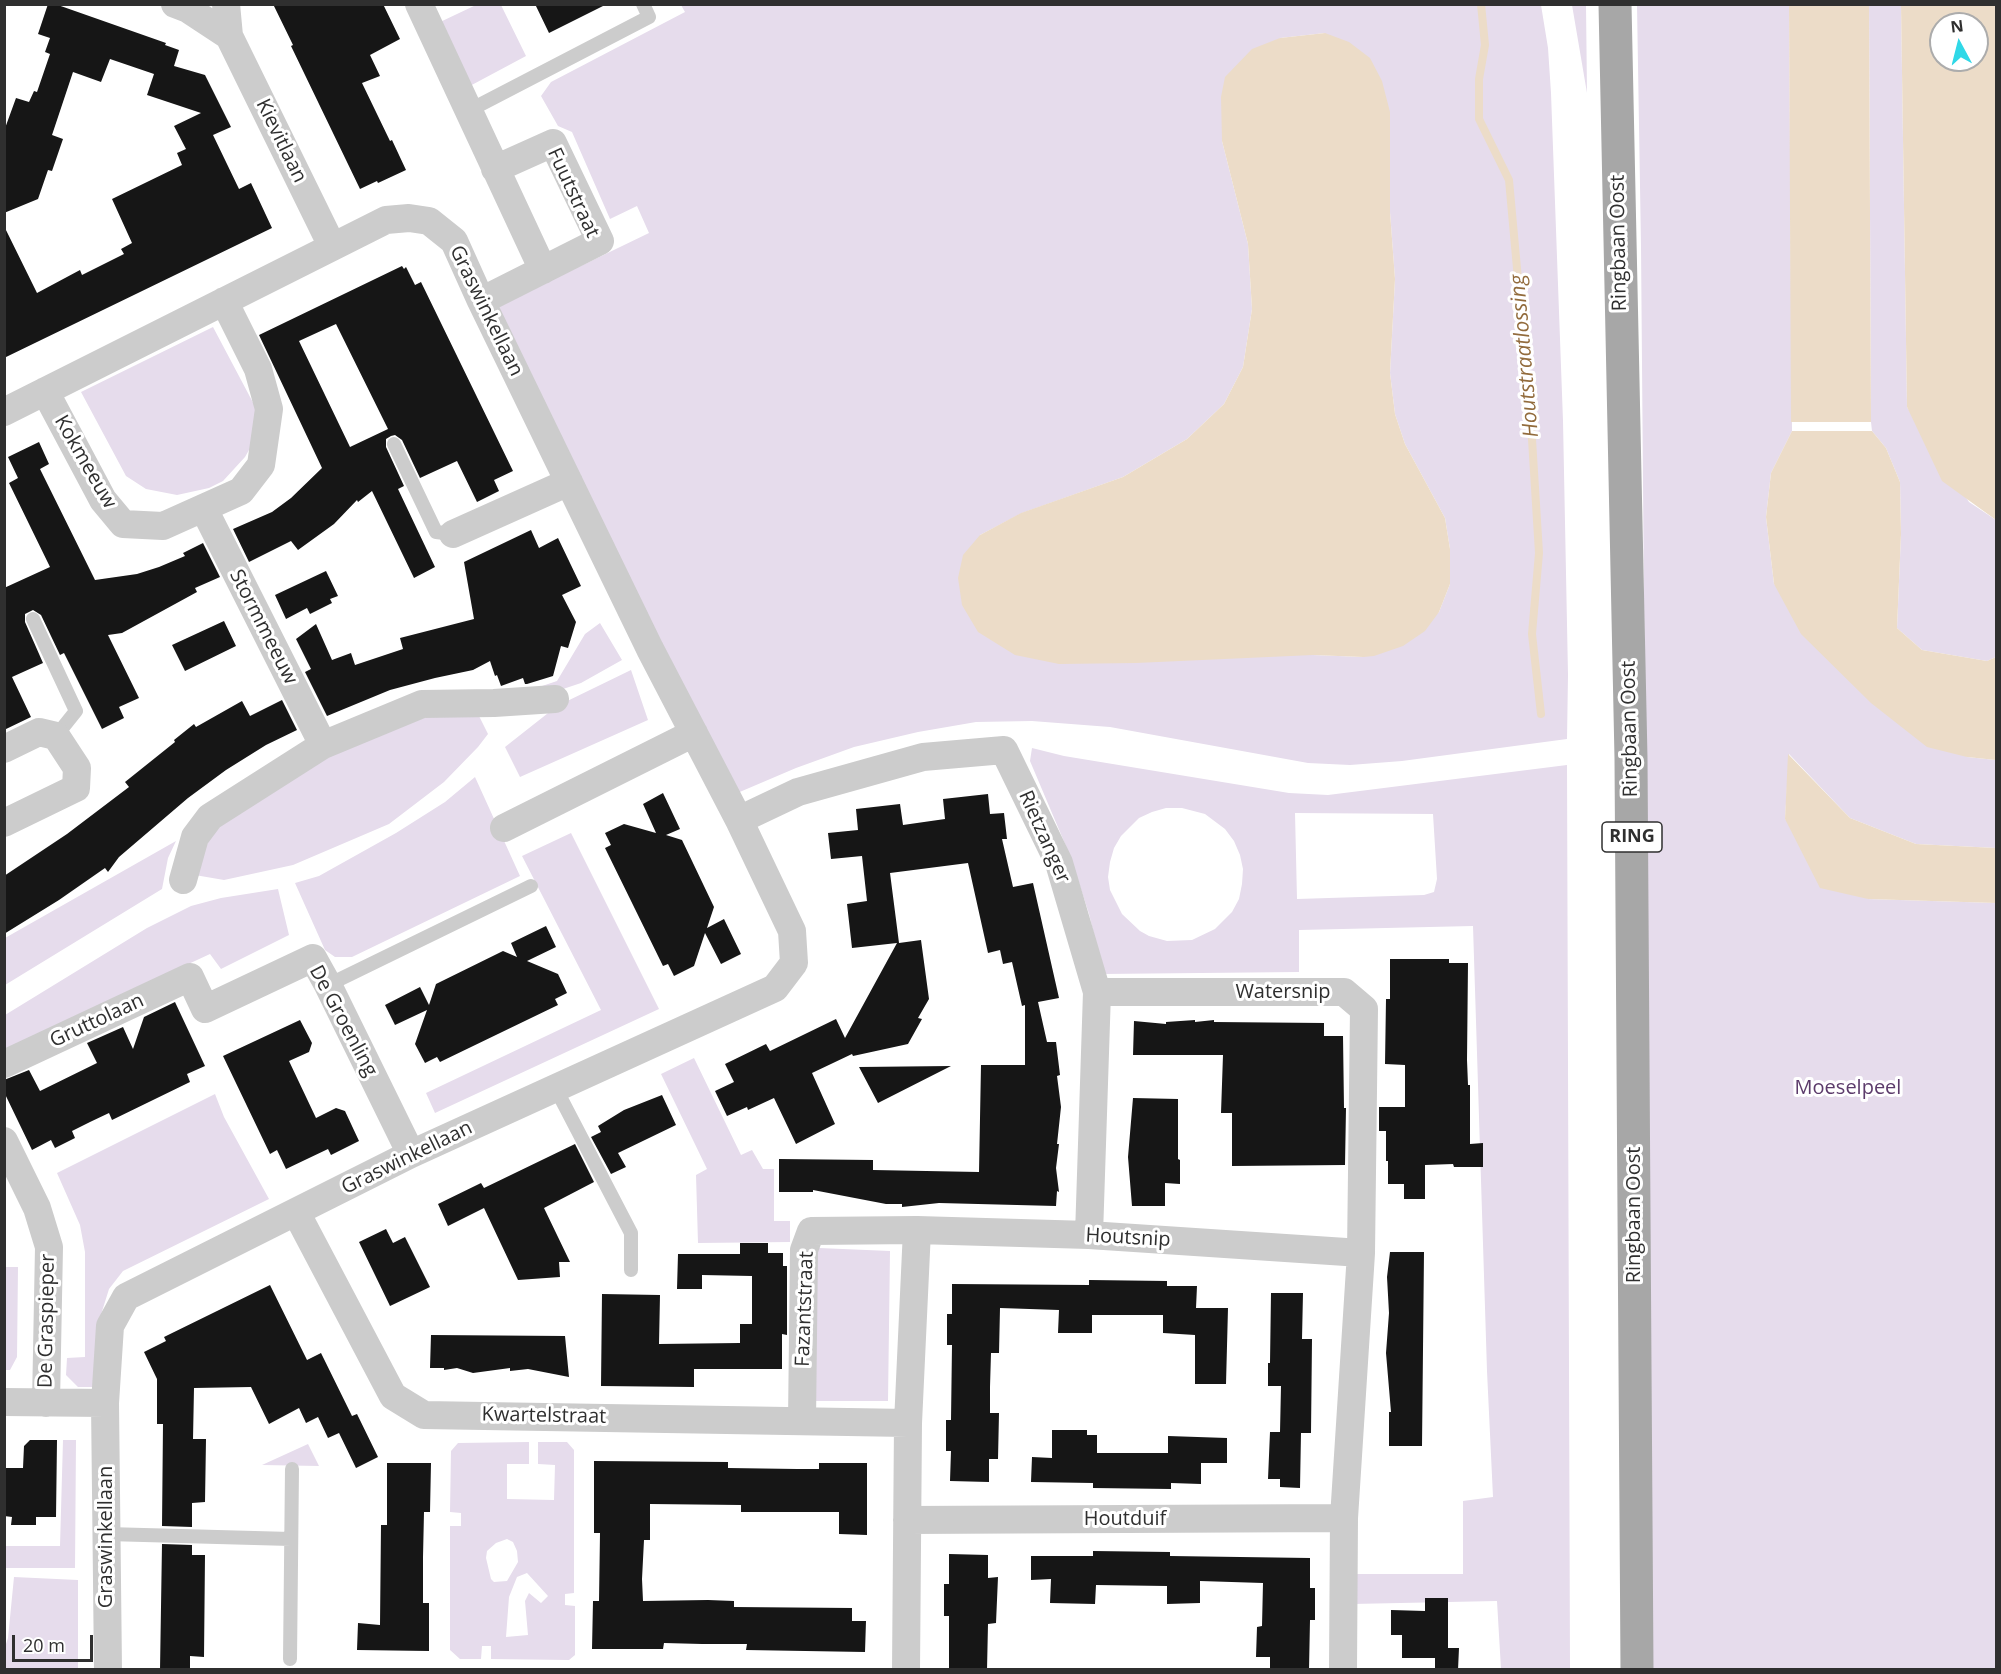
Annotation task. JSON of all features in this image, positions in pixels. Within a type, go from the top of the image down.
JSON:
[{"type":"main road","name":"Ringbaan Oost","points":[[1615,4],[1631,758],[1637,1670]]},
{"type":"street","points":[[176,4],[188,9],[229,36]]},
{"type":"street","name":"Kievitlaan","points":[[226,4],[229,36],[332,246]]},
{"type":"street","points":[[419,4],[543,270]]},
{"type":"street","name":"Fuutstraat","points":[[481,301],[600,241],[552,143],[495,169]]},
{"type":"street","name":"Graswinkellaan","points":[[4,412],[386,220],[409,218],[429,221],[454,241],[650,649],[739,820],[792,932],[794,963],[775,988],[411,1154],[126,1297],[110,1326],[105,1403],[108,1670]]},
{"type":"street","name":"Kokmeeuw","points":[[45,391],[103,500],[123,524],[163,526],[241,491],[261,465],[269,409],[258,369],[224,301]]},
{"type":"street","points":[[453,534],[569,482]]},
{"type":"street","name":"Stormmeeuw","points":[[204,508],[323,745]]},
{"type":"street","points":[[183,880],[195,837],[210,817],[323,745],[422,705],[555,699]]},
{"type":"street","points":[[4,748],[39,732],[56,736],[77,768],[76,788],[4,823]]},
{"type":"street","points":[[504,828],[694,733]]},
{"type":"street","name":"Rietzanger","points":[[739,820],[798,792],[923,757],[1004,750],[1059,863],[1096,992],[1089,1235]]},
{"type":"street","name":"De Groenling","points":[[190,977],[205,1009],[313,958],[411,1154]]},
{"type":"street","name":"Gruttolaan","points":[[4,1064],[190,977]]},
{"type":"street","name":"Watersnip","points":[[1096,992],[1344,992],[1364,1009],[1361,1252]]},
{"type":"street","name":"De Graspieper","points":[[4,1141],[37,1208],[49,1247],[46,1403]]},
{"type":"street","name":"Kwartelstraat","points":[[296,1212],[393,1396],[424,1415],[908,1423]]},
{"type":"street","points":[[906,1670],[908,1423],[917,1230]]},
{"type":"street","name":"Houtsnip","points":[[917,1230],[1089,1235],[1361,1252]]},
{"type":"street","name":"Fazantstraat","points":[[802,1421],[804,1250],[811,1231],[917,1230]]},
{"type":"street","points":[[1343,1670],[1344,1518],[1361,1252]]},
{"type":"street","name":"De Graspieper","points":[[4,1401],[105,1403]]},
{"type":"street","name":"Houtduif","points":[[907,1520],[1344,1518]]},
{"type":"lane","points":[[468,111],[649,17],[643,4]]},
{"type":"lane","points":[[394,444],[436,532],[453,534]]},
{"type":"lane","points":[[33,619],[76,711],[56,736]]},
{"type":"lane","points":[[328,985],[531,886]]},
{"type":"lane","points":[[556,1089],[631,1233],[631,1270]]},
{"type":"lane","points":[[290,1659],[292,1468]]},
{"type":"lane","points":[[106,1534],[291,1539]]},
{"type":"green space","points":[[476,5],[501,5],[526,56],[468,87],[438,23]]},
{"type":"green space","points":[[681,5],[1541,5],[1548,48],[1551,93],[1563,421],[1568,675],[1567,739],[1402,761],[1350,765],[1308,763],[1110,727],[1032,721],[976,722],[918,732],[854,747],[735,794],[498,306],[649,233],[637,206],[610,219],[572,132],[558,126],[541,96],[551,82],[685,12]],"holes":[[[1325,33],[1390,212],[1395,279],[1390,373],[1395,414],[1405,444],[1445,518],[1450,549],[1450,584],[1439,612],[1363,657],[1313,655],[980,535],[1022,513],[1123,477],[1187,439],[1224,404],[1243,367],[1252,309],[1248,244],[1222,141],[1280,38]]]},
{"type":"green space","points":[[1572,5],[1586,5],[1587,93]]},
{"type":"green space","name":"Moeselpeel","points":[[1637,5],[1789,5],[1792,431],[1771,473],[1766,517],[1774,584],[1967,757],[1996,760],[1996,848],[1916,844],[1850,818],[1789,754],[1785,819],[1868,899],[1996,903],[1996,1669],[1653,1669]]},
{"type":"green space","points":[[1869,5],[1901,5],[1907,407],[1969,502],[1996,520],[1996,657],[1987,661],[1922,650],[1897,628],[1901,534],[1900,482],[1886,448],[1872,431],[1871,422]]},
{"type":"green space","points":[[213,327],[258,412],[253,443],[245,457],[223,481],[209,488],[177,495],[146,489],[126,476],[81,392]]},
{"type":"green space","points":[[600,623],[622,660],[581,683],[554,692],[518,694],[557,681],[585,634]]},
{"type":"green space","points":[[631,670],[648,720],[520,777],[505,747],[557,706]]},
{"type":"green space","points":[[466,706],[478,714],[488,734],[444,782],[389,824],[293,865],[224,880],[189,874],[220,822],[330,756],[413,721]]},
{"type":"green space","points":[[1032,748],[1064,756],[1289,793],[1328,795],[1567,765],[1570,1669],[1501,1669],[1497,1601],[1352,1604],[1352,1574],[1463,1574],[1463,1501],[1493,1497],[1473,926],[1299,930],[1299,972],[1102,974],[1089,914],[1071,858],[1030,761]],"holes":[[[1166,808],[1182,808],[1205,814],[1225,829],[1234,841],[1243,869],[1239,899],[1232,912],[1215,929],[1192,940],[1167,941],[1140,931],[1122,914],[1110,890],[1108,877],[1110,862],[1121,836],[1139,818]],[[1295,813],[1433,814],[1437,879],[1434,892],[1424,895],[1297,899]]]},
{"type":"green space","points":[[475,777],[520,876],[352,957],[335,957],[325,950],[295,883],[319,876],[396,833],[445,802]]},
{"type":"green space","points":[[571,833],[659,1009],[435,1113],[426,1093],[601,1010],[522,856]]},
{"type":"green space","points":[[176,841],[168,858],[162,889],[5,985],[5,938]]},
{"type":"green space","points":[[278,889],[289,935],[221,969],[210,954],[5,1049],[5,1015],[147,928],[191,906],[221,898]]},
{"type":"green space","points":[[694,1058],[741,1155],[752,1150],[763,1169],[774,1169],[774,1221],[790,1221],[790,1242],[698,1243],[696,1175],[707,1169],[661,1074]]},
{"type":"green space","points":[[215,1094],[224,1117],[269,1199],[123,1271],[109,1289],[99,1321],[97,1387],[78,1387],[66,1375],[67,1358],[85,1357],[85,1252],[80,1225],[57,1173]]},
{"type":"green space","points":[[819,1248],[890,1251],[888,1401],[811,1401],[811,1255]]},
{"type":"green space","points":[[5,1267],[18,1267],[17,1357],[10,1370],[5,1370]]},
{"type":"green space","points":[[63,1440],[76,1440],[75,1568],[5,1568],[5,1546],[60,1546]]},
{"type":"green space","points":[[529,1442],[529,1464],[507,1464],[507,1499],[554,1500],[555,1465],[538,1464],[538,1442],[567,1442],[574,1450],[574,1593],[565,1594],[565,1605],[575,1606],[575,1655],[569,1660],[491,1659],[491,1646],[482,1646],[481,1659],[460,1659],[450,1650],[450,1526],[461,1526],[461,1513],[450,1512],[451,1451],[458,1443]],"holes":[[[507,1539],[513,1542],[518,1562],[507,1581],[494,1582],[491,1579],[486,1558],[487,1551],[496,1543]],[[527,1573],[548,1596],[541,1603],[529,1593],[525,1601],[528,1635],[506,1637],[509,1597],[517,1577]]]},
{"type":"green space","points":[[308,1444],[319,1466],[262,1465]]},
{"type":"green space","points":[[14,1577],[78,1580],[78,1669],[5,1669],[5,1647],[8,1638]]},
{"type":"shaded area","points":[[1789,5],[1869,5],[1871,422],[1791,422]]},
{"type":"shaded area","points":[[1901,5],[1996,5],[1996,520],[1942,481],[1907,407]]},
{"type":"shaded area","points":[[1325,33],[1349,42],[1370,58],[1382,81],[1390,112],[1390,212],[1395,279],[1390,373],[1395,414],[1405,444],[1445,518],[1450,549],[1450,584],[1439,612],[1425,631],[1403,646],[1374,656],[1313,655],[1059,664],[1015,655],[978,632],[962,605],[958,578],[963,555],[980,535],[1021,513],[1123,477],[1187,439],[1224,404],[1243,367],[1252,309],[1248,244],[1222,141],[1221,97],[1225,77],[1252,49],[1280,38]]},
{"type":"shaded area","points":[[1792,431],[1872,431],[1886,448],[1900,482],[1901,534],[1897,628],[1922,650],[1987,661],[1996,657],[1996,760],[1967,757],[1927,747],[1871,703],[1801,634],[1774,584],[1766,517],[1771,473]]},
{"type":"shaded area","points":[[1788,754],[1850,818],[1916,844],[1996,848],[1996,903],[1868,899],[1820,888],[1785,819]]},
{"type":"building","points":[[48,4],[55,4],[166,43],[165,45],[179,50],[174,66],[205,75],[231,127],[213,135],[239,189],[251,183],[272,228],[4,358],[4,226],[37,293],[80,270],[82,275],[124,254],[121,249],[132,243],[112,199],[182,165],[177,153],[186,149],[174,126],[201,113],[147,95],[154,74],[110,59],[101,82],[73,72],[52,135],[63,139],[52,171],[48,170],[38,199],[4,213],[4,131],[16,98],[29,102],[34,91],[37,92],[50,54],[45,52],[50,38],[38,34]]},
{"type":"building","points":[[273,4],[383,4],[400,39],[370,55],[380,76],[362,83],[406,170],[360,189]]},
{"type":"building","points":[[535,4],[607,4],[549,33]]},
{"type":"building","points":[[402,266],[404,269],[406,267],[415,285],[421,282],[513,471],[494,480],[499,491],[477,502],[457,461],[420,478],[402,440],[395,435],[386,439],[386,447],[404,486],[398,489],[435,567],[414,578],[372,491],[358,502],[357,500],[334,524],[298,550],[291,541],[249,562],[233,529],[272,512],[291,498],[322,468],[259,335]],"holes":[[[336,324],[388,429],[350,447],[299,341]]]},
{"type":"building","points":[[39,442],[49,464],[40,469],[95,580],[137,574],[159,567],[185,556],[183,553],[203,543],[220,577],[195,588],[197,592],[122,633],[108,635],[139,698],[119,707],[124,718],[102,729],[64,653],[60,655],[41,615],[33,610],[25,614],[25,622],[43,663],[12,677],[31,717],[4,730],[4,588],[50,567],[9,483],[18,478],[8,457]]},
{"type":"building","points":[[531,530],[539,548],[558,538],[581,586],[562,595],[576,622],[568,648],[561,646],[553,676],[527,684],[523,678],[501,686],[490,661],[473,670],[390,690],[327,716],[305,672],[311,669],[296,639],[316,624],[332,660],[351,653],[355,665],[403,649],[400,638],[474,619],[464,562]]},
{"type":"building","points":[[326,571],[338,596],[330,599],[332,603],[310,614],[307,608],[286,619],[275,595]]},
{"type":"building","points":[[224,621],[236,646],[185,671],[172,645]]},
{"type":"building","points":[[282,700],[297,730],[266,745],[226,770],[188,798],[119,857],[108,872],[105,868],[4,934],[4,876],[67,834],[129,787],[125,782],[194,724],[196,727],[242,701],[250,716]]},
{"type":"building","points":[[663,793],[680,829],[666,835],[682,840],[714,907],[707,928],[724,919],[741,954],[721,964],[705,933],[694,966],[674,976],[668,964],[663,966],[605,848],[611,845],[605,833],[624,824],[656,833],[643,804]]},
{"type":"building","points":[[988,794],[990,814],[1004,813],[1007,839],[1002,839],[1013,887],[1033,883],[1059,998],[1038,1002],[1047,1042],[1056,1042],[1060,1075],[1057,1076],[1061,1107],[1056,1168],[1059,1192],[1057,1191],[1056,1206],[939,1203],[902,1207],[902,1204],[886,1204],[813,1190],[813,1192],[779,1192],[779,1159],[873,1160],[873,1170],[979,1172],[981,1065],[1025,1065],[1025,1005],[1022,1006],[1012,962],[1003,964],[1000,950],[988,953],[968,863],[890,873],[899,943],[921,940],[929,999],[918,1018],[922,1019],[908,1044],[853,1056],[852,1054],[812,1073],[835,1124],[796,1144],[774,1098],[748,1110],[747,1107],[727,1116],[715,1091],[734,1082],[725,1064],[766,1044],[770,1051],[836,1019],[845,1038],[897,943],[852,948],[847,904],[867,901],[862,856],[831,859],[828,833],[858,830],[856,809],[900,804],[903,825],[945,819],[943,799]]},
{"type":"building","points":[[546,926],[556,947],[527,961],[558,974],[567,993],[555,999],[558,1005],[440,1062],[437,1057],[425,1063],[415,1044],[427,1010],[395,1025],[385,1005],[420,987],[429,1005],[436,984],[503,951],[517,957],[511,943]]},
{"type":"building","points":[[1390,959],[1449,959],[1449,963],[1468,963],[1467,1060],[1468,1085],[1470,1085],[1470,1144],[1483,1143],[1483,1167],[1454,1167],[1453,1164],[1425,1165],[1425,1199],[1404,1199],[1404,1184],[1388,1184],[1386,1131],[1379,1131],[1379,1107],[1405,1107],[1405,1065],[1385,1064],[1386,999],[1390,999]]},
{"type":"building","points":[[175,1002],[205,1066],[187,1074],[190,1082],[112,1120],[109,1113],[90,1122],[72,1131],[75,1138],[55,1148],[51,1140],[32,1150],[4,1092],[4,1080],[29,1070],[40,1091],[97,1063],[87,1043],[123,1027],[133,1049],[144,1017]]},
{"type":"building","points":[[300,1020],[312,1043],[309,1052],[289,1061],[316,1118],[336,1108],[345,1111],[359,1141],[331,1155],[328,1149],[286,1169],[277,1150],[270,1154],[223,1056]]},
{"type":"building","points":[[1195,1020],[1195,1022],[1214,1020],[1214,1022],[1324,1023],[1324,1036],[1343,1036],[1344,1108],[1346,1108],[1345,1165],[1232,1166],[1232,1113],[1221,1113],[1223,1055],[1133,1055],[1134,1021],[1166,1024],[1166,1022]]},
{"type":"building","points":[[951,1066],[878,1103],[859,1067]]},
{"type":"building","points":[[662,1095],[676,1125],[618,1153],[626,1167],[611,1174],[591,1137],[601,1132],[598,1126],[624,1110]]},
{"type":"building","points":[[1133,1098],[1178,1099],[1180,1184],[1165,1183],[1165,1206],[1132,1206],[1128,1157]]},
{"type":"building","points":[[575,1144],[594,1182],[544,1208],[570,1262],[559,1262],[560,1277],[518,1280],[484,1208],[448,1226],[438,1204],[481,1183],[484,1188]]},
{"type":"building","points":[[386,1229],[393,1243],[405,1237],[430,1287],[390,1306],[359,1242]]},
{"type":"building","points":[[740,1243],[768,1243],[768,1253],[783,1253],[783,1266],[787,1266],[787,1335],[782,1334],[782,1369],[694,1369],[694,1387],[601,1386],[602,1294],[660,1295],[659,1344],[740,1343],[740,1324],[752,1324],[752,1276],[702,1275],[702,1289],[677,1289],[678,1254],[740,1254]]},
{"type":"building","points":[[1390,1252],[1424,1252],[1422,1446],[1389,1446],[1389,1412],[1391,1412],[1386,1353],[1389,1313],[1387,1277]]},
{"type":"building","points":[[1089,1280],[1167,1281],[1167,1286],[1197,1286],[1196,1308],[1228,1308],[1226,1384],[1195,1384],[1195,1335],[1163,1333],[1163,1315],[1092,1315],[1092,1333],[1058,1333],[1059,1310],[1000,1308],[999,1353],[991,1353],[990,1387],[990,1413],[999,1413],[998,1459],[989,1459],[989,1482],[950,1481],[951,1451],[946,1451],[946,1420],[951,1420],[952,1345],[947,1345],[947,1314],[952,1314],[952,1284],[1089,1285]]},
{"type":"building","points":[[270,1285],[307,1360],[321,1353],[352,1416],[357,1414],[378,1457],[356,1468],[339,1433],[328,1438],[318,1417],[306,1423],[299,1408],[269,1424],[251,1387],[194,1388],[193,1439],[206,1439],[205,1502],[192,1503],[192,1527],[162,1526],[163,1424],[157,1424],[157,1379],[144,1352],[166,1341],[164,1337]]},
{"type":"building","points":[[1271,1293],[1303,1293],[1302,1339],[1312,1339],[1311,1433],[1301,1433],[1300,1488],[1280,1487],[1280,1479],[1268,1479],[1270,1432],[1280,1432],[1281,1386],[1268,1386]]},
{"type":"building","points":[[431,1335],[565,1336],[569,1377],[528,1369],[510,1371],[510,1368],[473,1373],[457,1368],[444,1370],[444,1368],[430,1368]]},
{"type":"building","points":[[1052,1430],[1087,1430],[1087,1435],[1097,1435],[1097,1453],[1168,1453],[1168,1436],[1227,1438],[1227,1463],[1201,1463],[1201,1484],[1171,1483],[1171,1489],[1093,1488],[1093,1483],[1031,1482],[1032,1457],[1052,1458]]},
{"type":"building","points":[[30,1440],[57,1440],[56,1517],[36,1517],[36,1525],[11,1525],[12,1517],[4,1516],[4,1468],[23,1468],[24,1446]]},
{"type":"building","points":[[594,1461],[728,1462],[728,1468],[797,1469],[819,1469],[819,1463],[867,1463],[867,1535],[839,1534],[839,1512],[741,1512],[741,1505],[650,1504],[650,1540],[644,1540],[642,1579],[643,1601],[708,1600],[734,1601],[734,1607],[852,1608],[852,1621],[866,1621],[865,1652],[746,1650],[747,1644],[664,1643],[663,1649],[592,1649],[593,1601],[599,1601],[600,1533],[594,1533]]},
{"type":"building","points":[[387,1463],[431,1463],[430,1512],[424,1512],[423,1557],[423,1603],[429,1603],[429,1651],[357,1650],[358,1623],[380,1625],[381,1525],[387,1525]]},
{"type":"building","points":[[162,1544],[192,1545],[192,1555],[205,1555],[204,1657],[190,1656],[190,1670],[160,1670]]},
{"type":"building","points":[[1093,1551],[1170,1552],[1170,1556],[1310,1558],[1310,1588],[1315,1588],[1315,1620],[1310,1620],[1309,1670],[1270,1670],[1270,1657],[1256,1657],[1257,1627],[1262,1626],[1263,1583],[1200,1581],[1200,1603],[1167,1604],[1167,1586],[1096,1585],[1095,1604],[1050,1603],[1051,1579],[1031,1580],[1031,1556],[1093,1556]]},
{"type":"building","points":[[949,1554],[988,1555],[988,1578],[998,1577],[996,1623],[988,1624],[987,1670],[949,1670],[949,1616],[944,1616],[944,1584],[949,1584]]},
{"type":"building","points":[[1425,1598],[1448,1598],[1448,1648],[1459,1648],[1458,1670],[1435,1670],[1435,1658],[1402,1658],[1402,1635],[1391,1635],[1391,1610],[1425,1611]]},
{"type":"waterway","name":"Houtstraatlossing","points":[[1481,4],[1485,45],[1479,79],[1479,119],[1509,180],[1531,423],[1539,553],[1532,634],[1541,714]]}]
